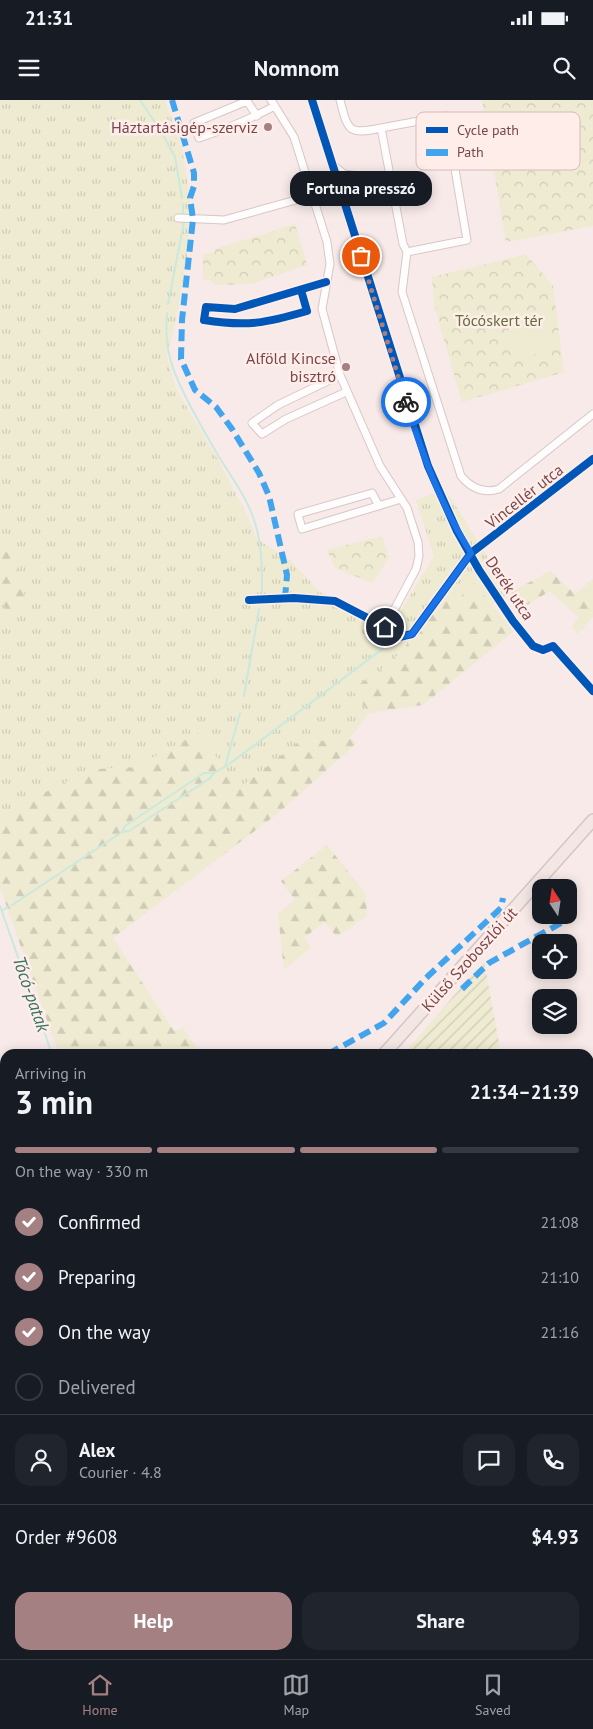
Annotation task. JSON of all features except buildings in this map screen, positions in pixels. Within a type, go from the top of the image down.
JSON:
[{"type":"main road","name":"Külső Szoboszlói út","points":[[388,1049],[593,820]]},
{"type":"street","name":"Derék utca","points":[[312,100],[416,436],[442,500],[457,530],[494,593],[533,646],[543,650],[553,646],[593,691]]},
{"type":"street","points":[[340,100],[346,122],[351,129],[360,132],[416,122]]},
{"type":"street","points":[[257,116],[247,101],[194,123],[199,138],[257,116],[273,103],[294,137],[327,242],[330,264],[322,309],[340,375],[380,466],[407,508],[415,533],[419,556],[416,569],[385,627]]},
{"type":"street","points":[[381,128],[403,244],[407,252],[467,240],[455,170]]},
{"type":"street","points":[[331,162],[340,172],[348,175],[379,176]]},
{"type":"street","points":[[178,218],[224,220],[339,186],[389,174]]},
{"type":"street","name":"Vincellér utca","points":[[407,252],[402,292],[457,470],[466,482],[478,490],[492,491],[505,485],[593,414]]},
{"type":"street","points":[[301,290],[307,311],[273,321],[236,325],[204,320],[206,307],[235,309],[326,282]]},
{"type":"street","points":[[340,375],[278,405],[252,423],[262,434],[286,419],[346,392]]},
{"type":"street","name":"Vincellér utca","points":[[249,600],[294,598],[334,601],[385,627],[399,637],[412,634],[471,553],[593,459]]},
{"type":"street","points":[[379,506],[372,493],[298,514],[302,529],[379,506],[401,499]]},
{"type":"green space","points":[[0,100],[165,100],[182,148],[190,200],[187,255],[177,315],[167,356],[175,387],[221,465],[248,517],[257,539],[290,560],[320,592],[393,624],[434,556],[416,500],[445,489],[484,551],[508,594],[493,605],[474,583],[455,603],[446,594],[401,652],[385,667],[352,689],[369,713],[350,738],[297,743],[240,789],[198,733],[136,767],[95,769],[0,813],[0,599],[6,610],[10,549],[0,529]]},
{"type":"green space","points":[[482,100],[593,100],[593,226],[506,242],[494,170],[580,170],[580,112],[484,112]]},
{"type":"green space","points":[[295,224],[307,265],[250,284],[215,285],[210,280],[203,279],[203,254],[215,252],[215,249]]},
{"type":"green space","name":"Tócóskert tér","points":[[526,254],[553,286],[564,372],[462,402],[434,305],[432,277]]},
{"type":"green space","points":[[548,313],[554,351],[513,358],[507,320]]},
{"type":"green space","points":[[0,529],[10,549],[30,612],[6,610],[0,599]]},
{"type":"green space","points":[[382,536],[389,558],[372,583],[335,568],[327,550]]},
{"type":"green space","points":[[550,571],[575,594],[593,579],[593,617],[577,634],[572,627],[578,617],[550,591],[517,611],[508,594]]},
{"type":"green space","points":[[474,583],[514,631],[423,705],[369,713],[352,689],[385,667],[401,652],[446,594],[455,603]]},
{"type":"green space","points":[[198,733],[240,788],[297,743],[350,738],[357,743],[276,815],[113,938],[174,1031],[183,1028],[198,1049],[57,1049],[0,888],[0,813],[95,769],[136,767]]},
{"type":"green space","points":[[327,845],[366,894],[367,916],[337,937],[324,922],[304,938],[311,947],[284,970],[278,914],[295,900],[281,881]]},
{"type":"green space","points":[[484,961],[500,1049],[408,1049]]},
{"type":"waterway","points":[[140,100],[175,157],[182,198]]},
{"type":"waterway","points":[[183,204],[183,214]]},
{"type":"waterway","points":[[168,304],[184,222]]},
{"type":"waterway","points":[[167,313],[168,347],[178,382],[219,457],[242,493],[253,517],[260,544],[262,592]]},
{"type":"waterway","points":[[244,696],[259,609]]},
{"type":"waterway","points":[[12,905],[122,832],[129,831],[209,779],[214,773],[228,765],[385,647]]},
{"type":"waterway","points":[[225,767],[240,713]]},
{"type":"waterway","points":[[122,832],[125,826],[204,773],[214,773]]},
{"type":"waterway","name":"Tócó-patak","points":[[0,906],[50,1049]]},
{"type":"waterway","points":[[2,911],[9,906]]},
{"type":"marked path","points":[[172,100],[194,173],[194,186],[190,198],[193,219],[182,320],[181,359],[195,390],[216,407],[259,473],[269,496],[287,575],[285,598]]},
{"type":"marked path","points":[[337,1049],[384,1023],[426,978],[501,908],[503,898]]},
{"type":"marked path","points":[[462,989],[489,963],[559,924]]},
{"type":"cycle path","points":[[312,100],[428,466],[457,531],[479,570],[513,621],[533,646],[543,650],[553,646],[593,691]]},
{"type":"cycle path","points":[[301,290],[307,311],[256,323],[204,320],[206,307],[235,309],[326,282]]},
{"type":"cycle path","points":[[249,600],[294,598],[335,601],[385,627],[399,637],[412,634],[471,553],[593,459]]},
{"type":"way so far","points":[[361,256],[406,402]]},
{"type":"place","name":"Háztartásigép-szerviz","points":[[268,127]]},
{"type":"place","name":"Fortuna presszó","points":[[361,256]]},
{"type":"place","name":"Alföld Kincse bisztró","points":[[346,367]]},
{"type":"route","points":[[385,627],[399,637],[406,637],[412,634],[471,553],[442,500],[416,436],[406,402]]}]
